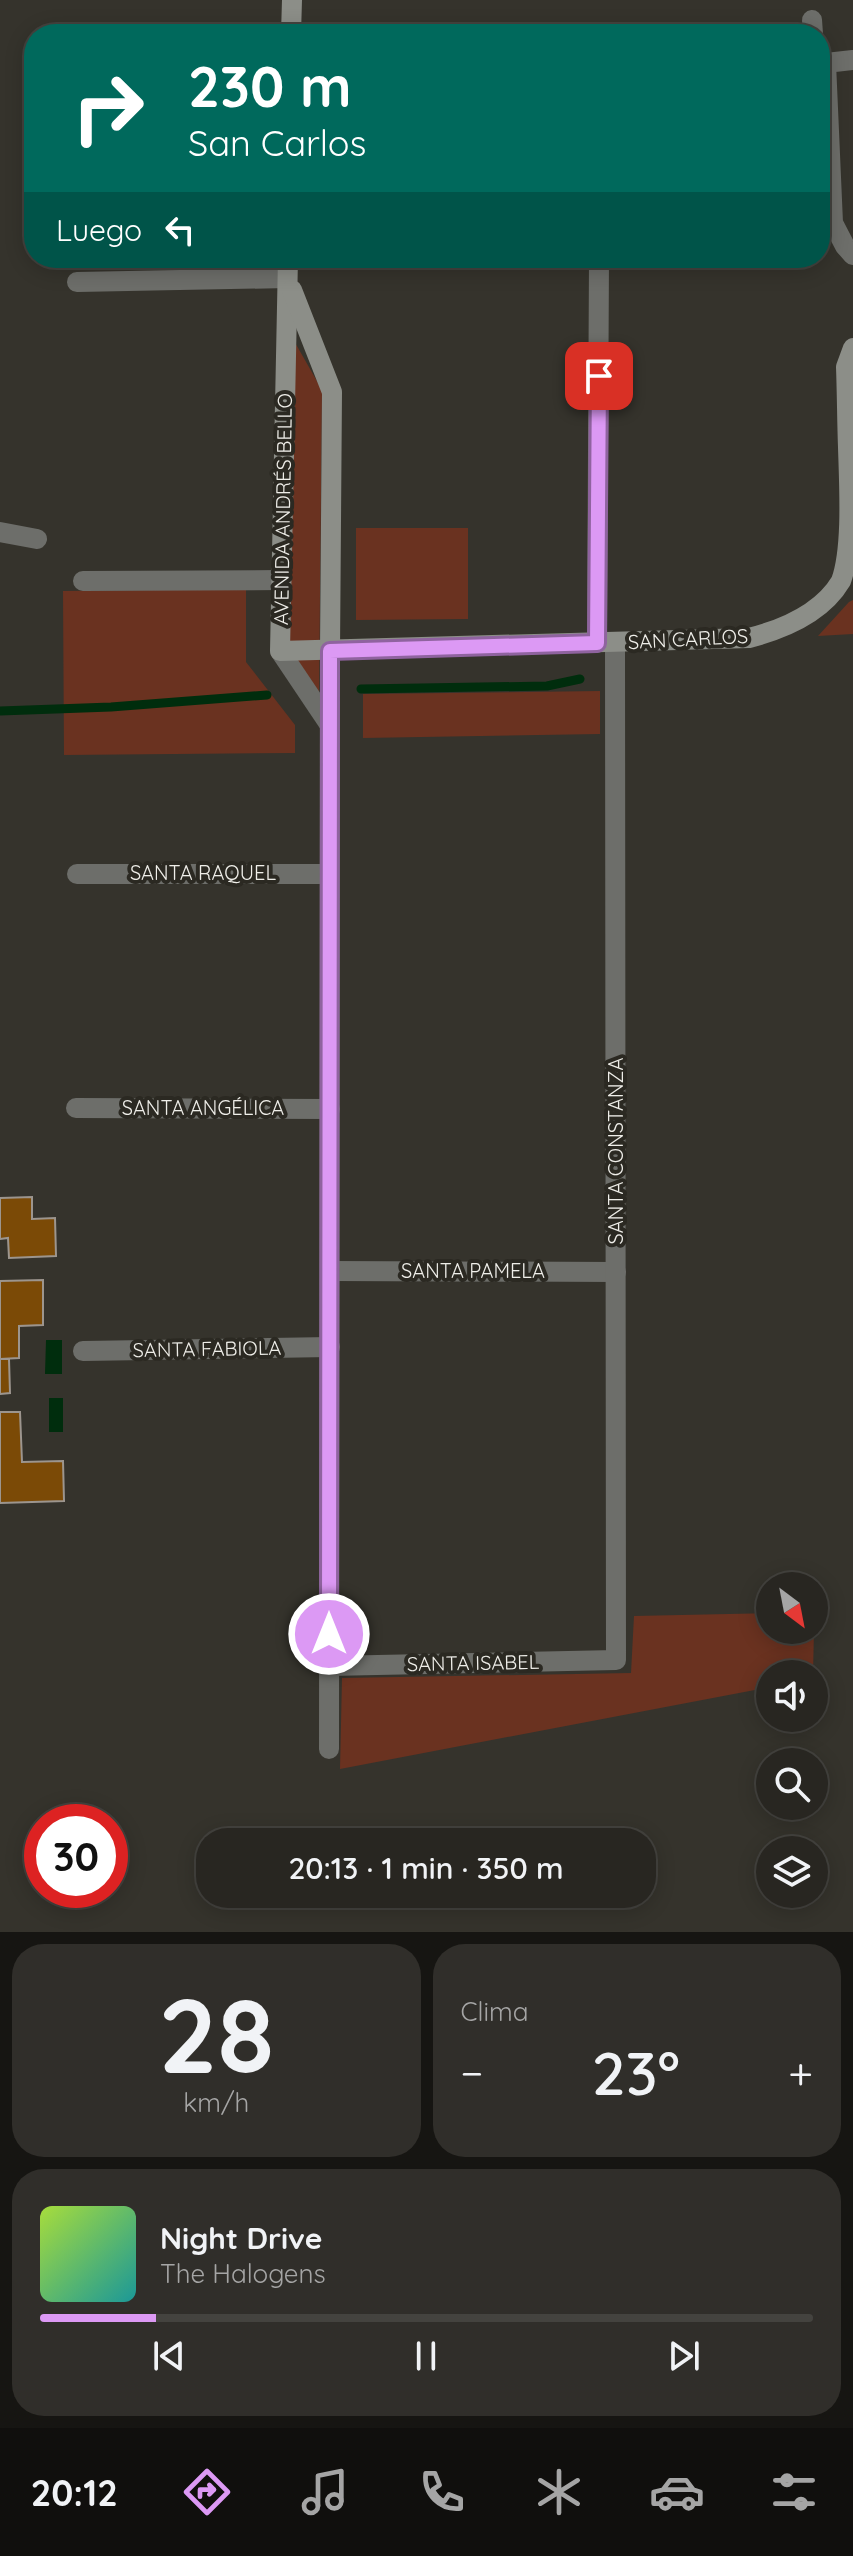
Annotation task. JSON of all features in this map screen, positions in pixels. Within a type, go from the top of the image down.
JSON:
[{"type":"street","points":[[291,24],[292,0]]},
{"type":"street","points":[[830,59],[853,60]]},
{"type":"street","points":[[830,174],[833,223],[853,255]]},
{"type":"street","points":[[77,282],[287,268],[332,392],[329,1749]]},
{"type":"street","name":"AVENIDA ANDRÉS BELLO","points":[[287,268],[280,651],[329,724]]},
{"type":"street","name":"SANTA CONSTANZA","points":[[599,268],[616,1272],[616,1660]]},
{"type":"street","name":"SAN CARLOS","points":[[280,651],[749,638],[771,633],[802,618],[847,579],[852,544],[846,367],[853,348]]},
{"type":"street","points":[[0,532],[37,539]]},
{"type":"street","points":[[83,581],[281,580]]},
{"type":"street","name":"SANTA RAQUEL","points":[[77,874],[329,874]]},
{"type":"street","name":"SANTA ANGÉLICA","points":[[76,1108],[330,1109]]},
{"type":"street","name":"SANTA PAMELA","points":[[331,1271],[616,1272]]},
{"type":"street","name":"SANTA FABIOLA","points":[[83,1351],[330,1347]]},
{"type":"street","name":"SANTA ISABEL","points":[[329,1666],[616,1660]]},
{"type":"shaded area","points":[[289,332],[322,390],[319,698],[282,635]]},
{"type":"shaded area","points":[[356,528],[468,528],[468,619],[356,620]]},
{"type":"shaded area","points":[[246,589],[246,662],[295,725],[295,753],[64,755],[63,591]]},
{"type":"shaded area","points":[[853,600],[853,634],[818,636],[849,602]]},
{"type":"shaded area","points":[[600,691],[600,734],[363,738],[363,694]]},
{"type":"shaded area","points":[[46,1340],[62,1340],[62,1374],[45,1374]]},
{"type":"shaded area","points":[[49,1398],[63,1398],[63,1432],[49,1432]]},
{"type":"shaded area","points":[[756,1613],[756,1644],[814,1644],[813,1660],[756,1660],[756,1690],[340,1769],[342,1678],[631,1673],[634,1616]]},
{"type":"building","points":[[32,1197],[32,1219],[55,1218],[56,1256],[9,1258],[8,1238],[0,1239],[0,1198]]},
{"type":"building","points":[[43,1280],[43,1325],[19,1326],[19,1358],[0,1359],[0,1281]]},
{"type":"building","points":[[0,1359],[9,1359],[10,1393],[0,1394]]},
{"type":"building","points":[[0,1412],[20,1412],[22,1462],[63,1461],[64,1501],[0,1503]]},
{"type":"waterway","points":[[361,689],[547,686],[580,679]]},
{"type":"waterway","points":[[0,711],[111,707],[267,695]]},
{"type":"route","points":[[329,1634],[330,651],[597,643],[599,376]]}]
